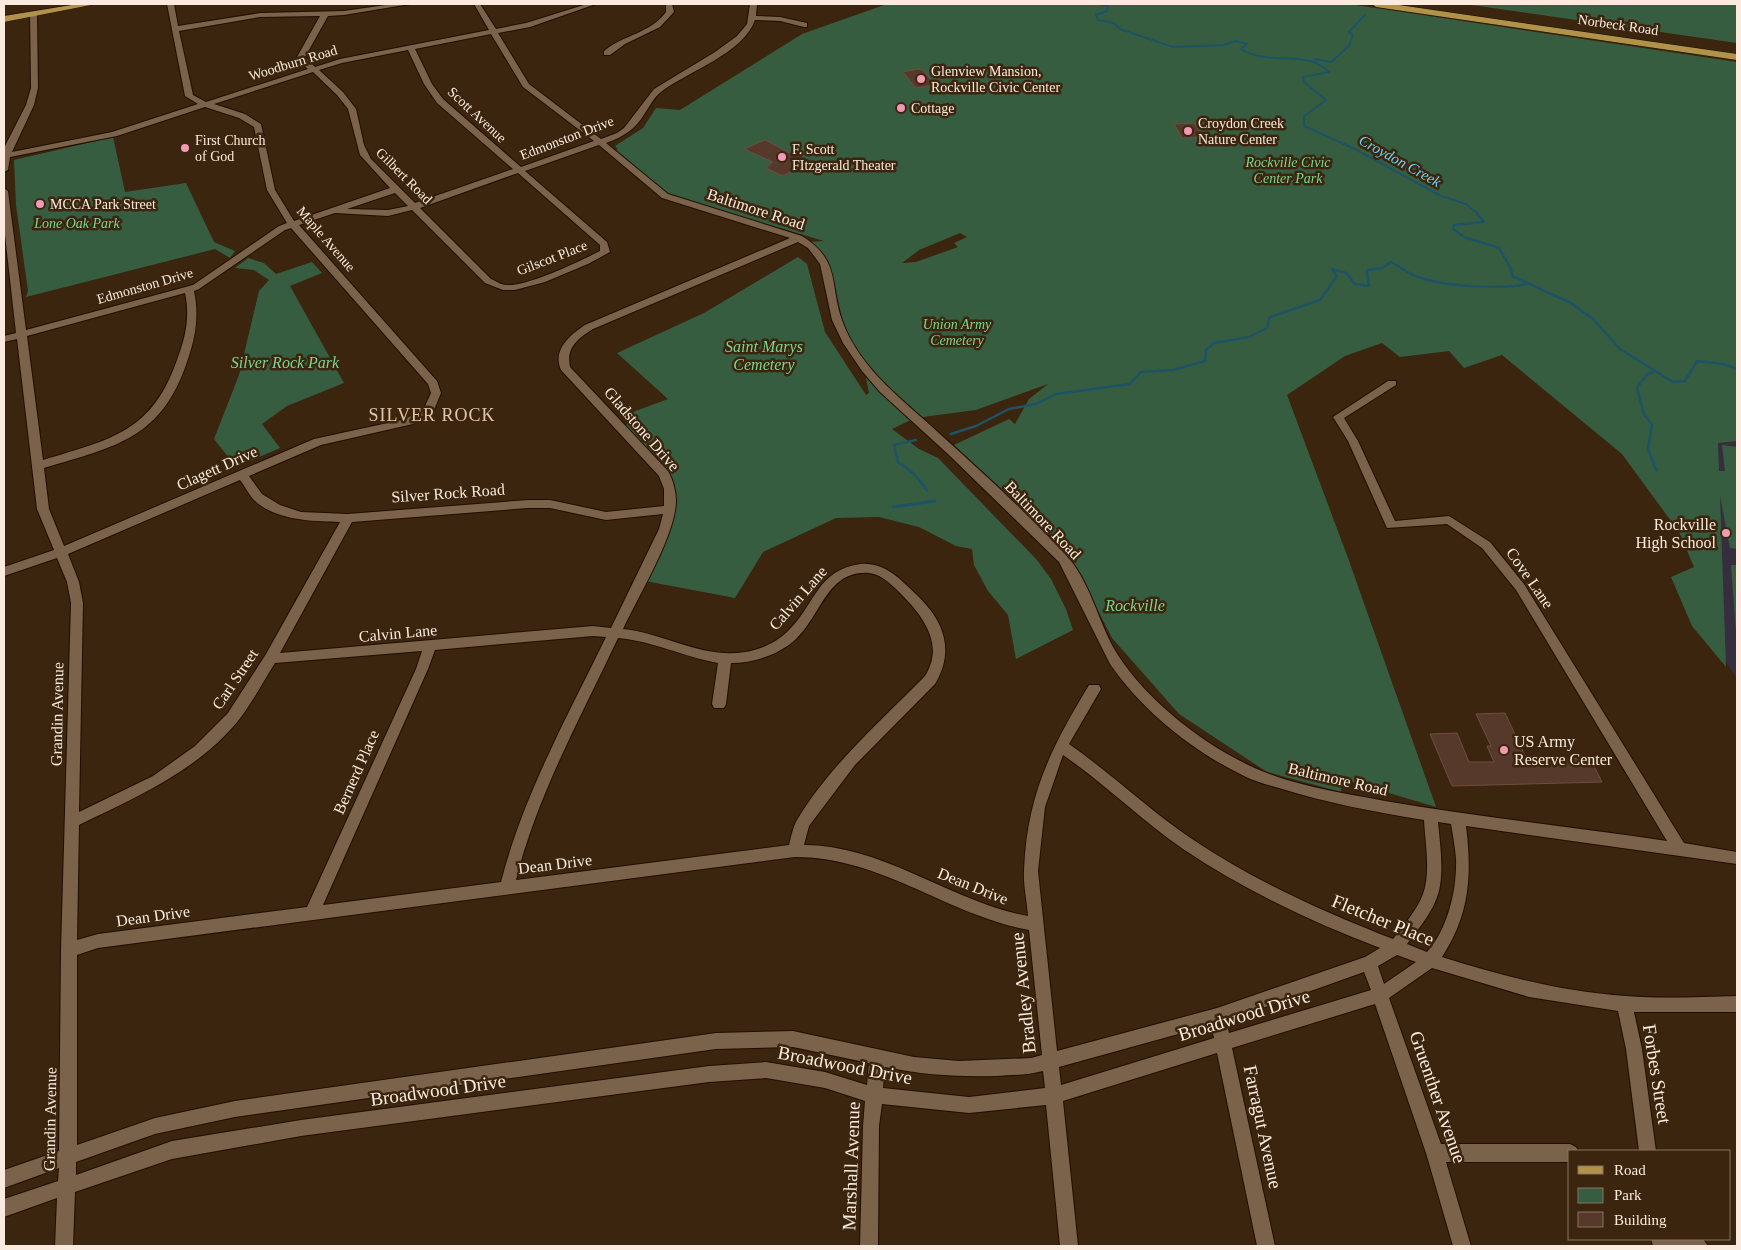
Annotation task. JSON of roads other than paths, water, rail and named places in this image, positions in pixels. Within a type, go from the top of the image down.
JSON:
[{"type":"main road","points":[[4,13],[61,4]]},
{"type":"main road","points":[[4,19],[33,9],[92,4]]},
{"type":"main road","name":"Norbeck Road","points":[[1376,4],[1737,57]]},
{"type":"main road","name":"Norbeck Road","points":[[1429,4],[1737,49]]},
{"type":"street","name":"Maple Avenue","points":[[170,4],[189,96],[245,118],[258,126],[272,190],[288,219],[433,383],[436,393]]},
{"type":"street","points":[[175,30],[260,15],[325,14],[406,4]]},
{"type":"street","name":"Baltimore Road","points":[[477,4],[526,85],[600,142],[652,188],[665,196],[799,238],[814,247],[823,258],[828,271],[837,319],[849,345],[870,376],[1063,559],[1074,574],[1102,640],[1124,674],[1147,698],[1185,732],[1216,753],[1253,774],[1312,792],[1356,802],[1458,820],[1737,858]]},
{"type":"street","name":"Woodburn Road","points":[[4,156],[114,134],[340,60],[547,20],[593,4]]},
{"type":"street","points":[[607,53],[621,42],[659,25],[670,12],[669,4]]},
{"type":"street","points":[[753,4],[752,18],[780,19],[804,25]]},
{"type":"street","points":[[4,170],[4,156],[9,143],[29,109],[34,93],[33,9]]},
{"type":"street","name":"Gilbert Road","points":[[325,14],[301,57],[349,104],[355,116],[361,152],[488,281],[507,288]]},
{"type":"street","name":"Edmonston Drive","points":[[337,211],[388,213],[415,207],[600,142],[631,128],[657,91],[734,42],[746,31],[752,18]]},
{"type":"street","name":"Scott Avenue","points":[[410,47],[428,84],[440,101],[604,244],[605,252]]},
{"type":"street","name":"Edmonston Drive","points":[[4,339],[189,290],[217,274],[276,232],[294,224],[337,211],[397,189]]},
{"type":"street","name":"Grandin Avenue","points":[[4,191],[42,509],[73,582],[77,603],[68,950],[68,1155],[64,1246]]},
{"type":"street","name":"Gladstone Drive","points":[[507,888],[514,860],[542,783],[665,529],[670,509],[672,490],[664,474],[565,368],[562,357],[568,342],[589,327],[799,238]]},
{"type":"street","name":"Gilscot Place","points":[[507,288],[522,286],[605,252]]},
{"type":"street","points":[[37,466],[111,443],[147,422],[166,403],[178,378],[194,319],[194,306],[189,290]]},
{"type":"street","name":"Cove Lane","points":[[1392,384],[1338,417],[1353,441],[1391,525],[1449,520],[1486,545],[1503,564],[1535,611],[1680,849]]},
{"type":"street","name":"Clagett Drive","points":[[4,572],[60,552],[318,442],[408,422],[430,408],[436,393]]},
{"type":"street","name":"Silver Rock Road","points":[[242,474],[258,497],[276,508],[301,516],[348,518],[528,504],[550,504],[606,516],[670,509]]},
{"type":"street","name":"Carl Street","points":[[72,822],[158,780],[200,750],[233,717],[271,658],[348,518]]},
{"type":"street","name":"Calvin Lane","points":[[271,658],[593,631],[636,636],[725,659],[747,657],[779,646],[795,632],[826,586],[837,575],[854,568],[872,568],[891,576],[932,619],[938,638],[940,658],[938,668],[930,680],[850,761],[829,787],[802,824],[795,850]]},
{"type":"street","name":"Bernerd Place","points":[[312,912],[422,669],[430,646]]},
{"type":"street","points":[[719,704],[725,659]]},
{"type":"street","name":"Bradley Avenue","points":[[1069,1246],[1032,871],[1035,824],[1045,783],[1061,746],[1094,689]]},
{"type":"street","name":"Fletcher Place","points":[[1061,746],[1084,762],[1136,806],[1190,845],[1270,893],[1336,924],[1430,961],[1511,986],[1560,996],[1624,1004],[1681,1007],[1737,1004]]},
{"type":"street","name":"Broadwood Drive","points":[[4,1179],[155,1126],[235,1110],[716,1041],[792,1039],[914,1065],[959,1068],[1031,1066],[1217,1016],[1369,963],[1396,947],[1422,912],[1431,893],[1434,877],[1431,815]]},
{"type":"street","name":"Broadwood Drive","points":[[4,1208],[172,1150],[301,1128],[709,1074],[766,1070],[825,1080],[874,1095],[969,1105],[1054,1094],[1380,995],[1430,961],[1451,926],[1460,899],[1463,862],[1458,820]]},
{"type":"street","name":"Dean Drive","points":[[68,950],[98,941],[795,850],[816,851],[865,861],[1002,918],[1036,924]]},
{"type":"street","name":"Gruenther Avenue","points":[[1369,963],[1435,1152],[1462,1246]]},
{"type":"street","name":"Forbes Street","points":[[1624,1004],[1634,1049],[1648,1150]]},
{"type":"street","name":"Farragut Avenue","points":[[1217,1016],[1266,1246]]},
{"type":"street","name":"Marshall Avenue","points":[[869,1246],[871,1126],[878,1058]]},
{"type":"street","points":[[1435,1152],[1568,1153]]},
{"type":"street","points":[[1675,1240],[1699,1246]]},
{"type":"waterway","name":"Croydon Creek","points":[[1098,4],[1108,6],[1107,11],[1096,15],[1098,20],[1114,23],[1120,29],[1173,47],[1224,45],[1236,41],[1247,44],[1241,49],[1252,54],[1263,57],[1298,59],[1320,65],[1329,72],[1303,77],[1304,82],[1326,100],[1304,116],[1304,126],[1355,149],[1441,196],[1466,204],[1476,213]]},
{"type":"waterway","points":[[1317,63],[1315,59],[1331,62],[1349,46],[1353,35],[1349,32],[1365,15]]},
{"type":"waterway","name":"Croydon Creek","points":[[1476,213],[1484,222],[1454,225],[1453,229],[1464,237],[1499,248],[1511,269],[1512,276],[1571,303],[1593,319],[1620,349],[1673,382],[1685,381],[1697,361],[1724,364],[1737,369]]},
{"type":"waterway","points":[[951,434],[976,426],[1009,409],[1036,404],[1056,394],[1130,384],[1141,372],[1173,370],[1205,361],[1206,350],[1214,343],[1249,337],[1267,328],[1270,317],[1320,300],[1337,276],[1332,269],[1346,273],[1355,284],[1369,286],[1367,270],[1382,268],[1391,262],[1415,276],[1442,283],[1488,287],[1527,284]]},
{"type":"waterway","points":[[1655,371],[1646,375],[1637,388],[1644,414],[1652,425],[1648,449],[1656,470]]},
{"type":"waterway","points":[[916,440],[894,445],[898,462],[913,473],[921,482]]},
{"type":"waterway","points":[[920,481],[927,490]]},
{"type":"waterway","points":[[893,507],[935,501]]},
{"type":"place","name":"Glenview Mansion, Rockville Civic Center","points":[[921,79]]},
{"type":"place","name":"Cottage","points":[[901,108]]},
{"type":"place","name":"Croydon Creek Nature Center","points":[[1188,131]]},
{"type":"place","name":"First Church of God","points":[[185,148]]},
{"type":"place","name":"F. Scott FItzgerald Theater","points":[[782,157]]},
{"type":"place","name":"MCCA Park Street","points":[[40,204]]},
{"type":"place","name":"Rockville High School","points":[[1726,533]]},
{"type":"place","name":"US Army Reserve Center","points":[[1504,750]]},
{"type":"district","name":"SILVER ROCK","points":[[432,415]]},
{"type":"park label","name":"Rockville Civic Center Park","points":[[1288,170]]},
{"type":"park label","name":"Lone Oak Park","points":[[77,223]]},
{"type":"park label","name":"Union Army Cemetery","points":[[957,332]]},
{"type":"park label","name":"Saint Marys Cemetery","points":[[764,355]]},
{"type":"park label","name":"Silver Rock Park","points":[[285,362]]},
{"type":"park label","name":"Rockville","points":[[1135,605]]}]
